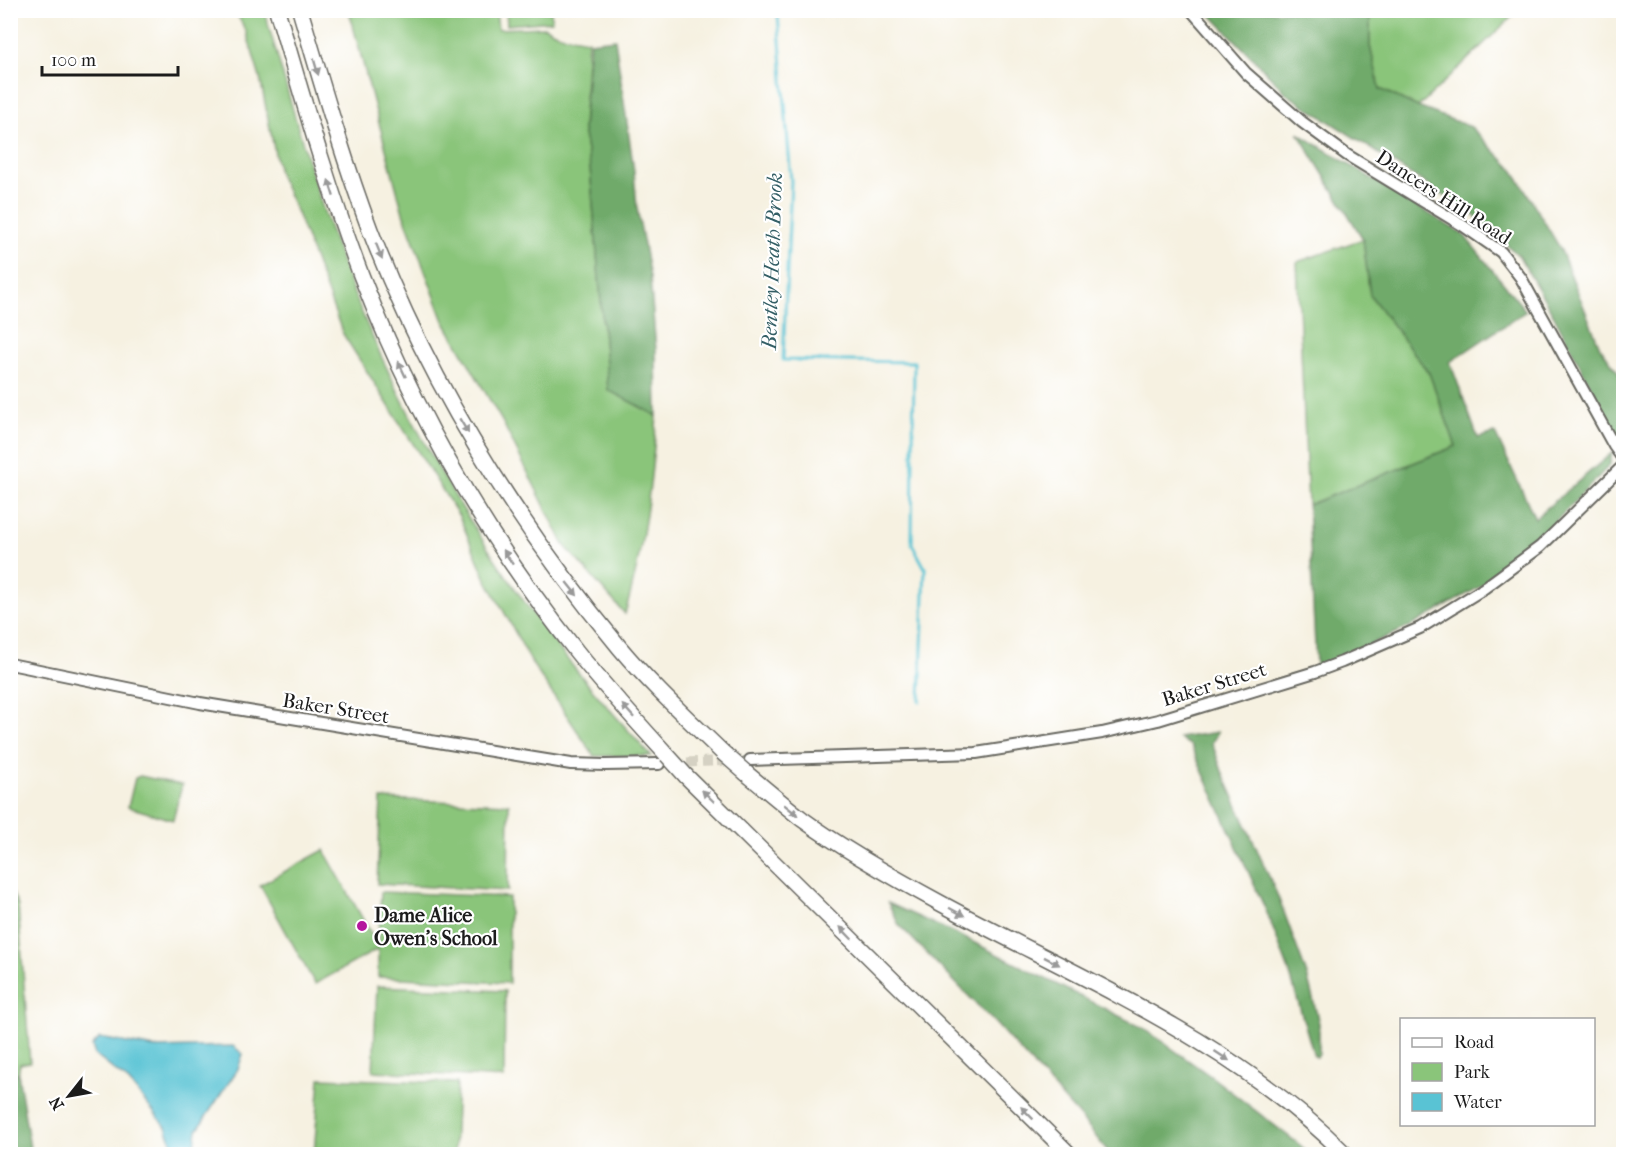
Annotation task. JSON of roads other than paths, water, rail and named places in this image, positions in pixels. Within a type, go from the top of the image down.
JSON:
[{"type":"highway","points":[[277,10],[344,229],[385,332],[430,426],[477,509],[541,605],[663,759],[686,776],[1069,1155]]},
{"type":"highway","points":[[300,10],[331,117],[371,231],[408,319],[458,416],[508,498],[566,581],[622,650],[722,752],[748,766],[802,818],[889,875],[1000,935],[1135,1003],[1222,1055],[1276,1093],[1345,1155]]},
{"type":"street","name":"Dancers Hill Road","points":[[1191,10],[1246,73],[1302,122],[1347,155],[1462,225],[1501,252],[1521,278],[1623,460]]},
{"type":"street","name":"Baker Street","points":[[748,766],[976,753],[1102,733],[1158,720],[1315,672],[1420,628],[1480,591],[1540,547],[1623,465]]},
{"type":"street","name":"Baker Street","points":[[10,664],[200,704],[571,764],[605,765],[663,759]]},
{"type":"water","points":[[100,1038],[155,1048],[233,1046],[243,1054],[238,1069],[197,1130],[194,1154],[176,1154],[166,1127],[129,1082],[95,1055],[92,1046]]},
{"type":"waterway","name":"Bentley Heath Brook","points":[[778,15],[791,181],[783,360],[914,362],[912,544],[925,568],[920,701]]},
{"type":"tunnel","points":[[672,763],[750,760]]},
{"type":"place","name":"Dame Alice Owen's School","points":[[362,926]]}]
